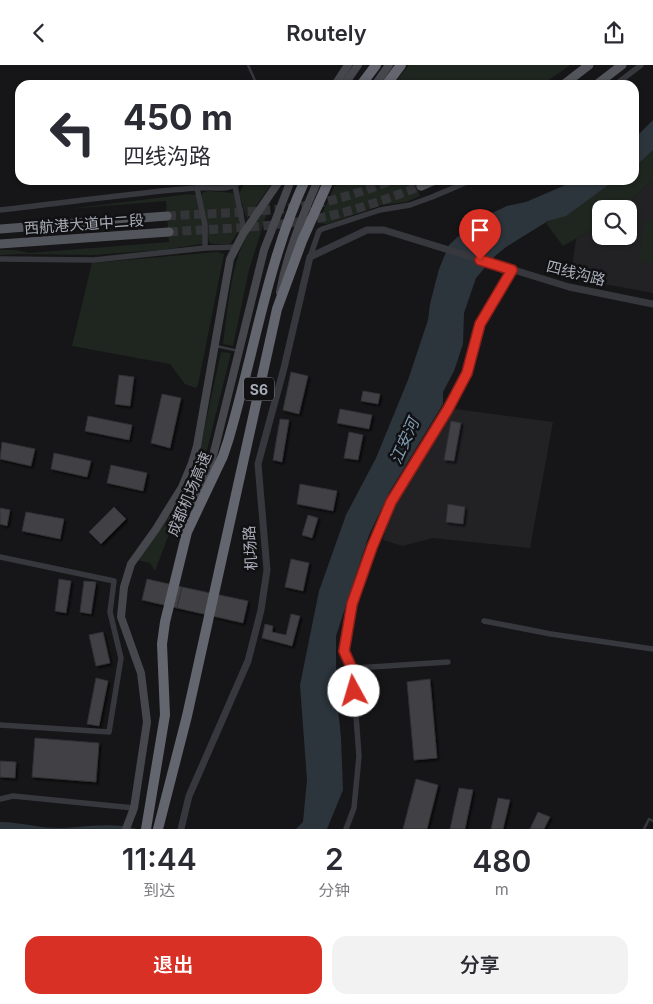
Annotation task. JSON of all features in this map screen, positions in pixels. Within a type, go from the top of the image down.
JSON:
[{"type":"highway","points":[[365,80],[376,65]]},
{"type":"highway","points":[[390,80],[401,65]]},
{"type":"highway","name":"成都机场高速","points":[[146,827],[165,715],[162,644],[164,622],[187,532],[228,441],[272,270],[289,217],[303,185]]},
{"type":"highway","name":"S6","points":[[158,829],[187,716],[277,309],[302,241],[327,185]]},
{"type":"main road","points":[[338,80],[348,65]]},
{"type":"main road","points":[[348,80],[358,65]]},
{"type":"main road","points":[[378,80],[389,65]]},
{"type":"main road","points":[[570,80],[589,65]]},
{"type":"main road","points":[[602,80],[622,65]]},
{"type":"main road","points":[[127,825],[134,808],[147,722],[141,673],[121,617],[124,587],[131,564],[156,529],[182,487],[192,463],[197,446],[230,259],[244,231],[276,185]]},
{"type":"main road","points":[[187,532],[214,453],[256,278],[284,185]]},
{"type":"main road","points":[[271,230],[289,185]]},
{"type":"main road","points":[[277,309],[287,257],[316,185]]},
{"type":"main road","points":[[0,229],[167,216]]},
{"type":"main road","name":"西航港大道中二段","points":[[0,244],[169,232]]},
{"type":"street","points":[[622,80],[642,65]]},
{"type":"street","name":"机场路","points":[[181,829],[189,796],[248,661],[262,610],[266,570],[258,464],[281,367],[310,257],[319,231],[380,210],[418,202],[460,185]]},
{"type":"street","points":[[0,210],[138,192],[197,188],[225,189],[235,186],[244,231]]},
{"type":"street","points":[[197,188],[204,225],[205,248]]},
{"type":"street","name":"四线沟路","points":[[310,257],[367,231],[384,230],[570,287],[653,304]]},
{"type":"street","points":[[0,259],[94,260],[205,248],[236,247]]},
{"type":"street","points":[[346,829],[354,808],[359,756],[354,673],[344,651],[352,604],[372,547],[391,502],[448,409],[467,373],[480,324],[512,270]]},
{"type":"street","points":[[0,557],[114,581],[110,612],[121,658],[109,732],[0,725]]},
{"type":"street","points":[[484,621],[551,634],[653,649]]},
{"type":"street","points":[[354,673],[356,668],[448,662]]},
{"type":"street","points":[[0,799],[13,796],[134,808]]},
{"type":"lane","points":[[248,65],[254,80]]},
{"type":"lane","points":[[215,345],[234,350]]},
{"type":"lane","points":[[644,829],[649,819],[653,821]]},
{"type":"shaded area","points":[[409,65],[570,65],[549,80],[397,80]]},
{"type":"shaded area","points":[[653,150],[653,180],[631,200],[592,200],[592,230],[563,246],[546,223],[607,185],[639,185],[639,163]]},
{"type":"shaded area","points":[[653,180],[653,293],[571,276],[576,239],[592,230],[592,245],[637,245],[637,200],[631,200]]},
{"type":"shaded area","points":[[244,185],[271,185],[247,219],[239,194]]},
{"type":"shaded area","points":[[335,185],[417,185],[420,196],[406,202],[382,205],[327,224],[318,223]]},
{"type":"shaded area","points":[[203,192],[233,193],[236,199],[239,225],[230,244],[213,244],[209,242],[201,196]]},
{"type":"shaded area","points":[[189,194],[196,195],[200,206],[204,226],[202,244],[161,250],[93,255],[0,255],[0,250],[29,253],[169,242],[166,201],[68,209]]},
{"type":"shaded area","points":[[271,200],[249,270],[233,346],[223,344],[231,286],[241,249],[258,215]]},
{"type":"shaded area","points":[[645,221],[653,222],[653,263],[639,261]]},
{"type":"shaded area","points":[[217,252],[224,254],[196,388],[185,384],[170,364],[72,346],[92,263]]},
{"type":"shaded area","points":[[221,352],[231,353],[207,450],[169,534],[155,571],[150,563],[137,560],[185,487],[198,458]]},
{"type":"shaded area","points":[[455,409],[553,422],[530,548],[433,538],[403,546],[383,540],[388,518],[401,494],[429,447]]},
{"type":"water","points":[[653,120],[653,150],[639,163],[639,134]]},
{"type":"water","name":"江安河","points":[[565,185],[608,185],[566,216],[548,221],[506,247],[495,256],[476,278],[464,313],[463,344],[454,371],[443,392],[443,404],[390,491],[369,535],[336,636],[336,690],[341,737],[343,790],[327,829],[296,829],[303,822],[307,780],[300,685],[319,591],[346,515],[376,458],[408,380],[428,320],[439,269],[449,245],[464,231],[492,213],[507,206],[526,202]]},
{"type":"water","points":[[0,822],[55,828],[109,825],[137,829],[0,829]]},
{"type":"building","points":[[291,372],[308,376],[299,414],[283,410]]},
{"type":"building","points":[[119,375],[134,377],[130,406],[115,404]]},
{"type":"building","points":[[363,391],[380,394],[378,404],[361,401]]},
{"type":"building","points":[[162,394],[181,398],[170,448],[151,443]]},
{"type":"building","points":[[340,409],[372,415],[369,429],[337,423]]},
{"type":"building","points":[[88,416],[132,425],[129,440],[85,431]]},
{"type":"building","points":[[280,419],[289,420],[282,462],[273,460]]},
{"type":"building","points":[[451,421],[461,423],[454,461],[444,460]]},
{"type":"building","points":[[349,432],[363,435],[358,460],[344,458]]},
{"type":"building","points":[[2,442],[35,449],[31,466],[0,459]]},
{"type":"building","points":[[54,453],[91,461],[87,477],[51,469]]},
{"type":"building","points":[[111,465],[147,473],[143,491],[107,483]]},
{"type":"building","points":[[300,484],[337,491],[333,511],[297,504]]},
{"type":"building","points":[[448,504],[465,507],[463,524],[446,522]]},
{"type":"building","points":[[114,507],[126,519],[101,544],[89,532]]},
{"type":"building","points":[[0,508],[10,510],[7,526],[0,524]]},
{"type":"building","points":[[26,512],[64,519],[60,539],[22,531]]},
{"type":"building","points":[[308,515],[318,518],[312,538],[302,535]]},
{"type":"building","points":[[291,559],[309,563],[303,591],[285,587]]},
{"type":"building","points":[[59,579],[71,581],[66,613],[55,611]]},
{"type":"building","points":[[147,579],[182,587],[177,608],[142,600]]},
{"type":"building","points":[[84,581],[96,582],[91,614],[80,612]]},
{"type":"building","points":[[182,587],[248,601],[243,623],[177,608]]},
{"type":"building","points":[[291,614],[300,616],[292,646],[262,638],[265,624],[273,626],[272,632],[286,635]]},
{"type":"building","points":[[103,632],[110,663],[96,666],[89,635]]},
{"type":"building","points":[[96,678],[108,681],[99,726],[87,724]]},
{"type":"building","points":[[430,679],[437,758],[414,760],[407,682]]},
{"type":"building","points":[[35,738],[99,743],[96,782],[32,777]]},
{"type":"building","points":[[0,761],[16,762],[15,778],[0,777]]},
{"type":"building","points":[[416,779],[438,785],[427,829],[403,829]]},
{"type":"building","points":[[459,788],[473,790],[465,829],[450,829]]},
{"type":"building","points":[[498,798],[510,800],[503,829],[491,829]]},
{"type":"building","points":[[538,812],[550,817],[544,829],[530,829]]},
{"type":"tunnel","points":[[167,216],[304,206],[349,195],[379,185]]},
{"type":"tunnel","points":[[169,232],[293,223],[355,209],[421,186]]},
{"type":"route","points":[[354,691],[354,673],[344,651],[352,604],[372,547],[391,502],[448,409],[467,373],[480,324],[512,270],[480,260]]}]
